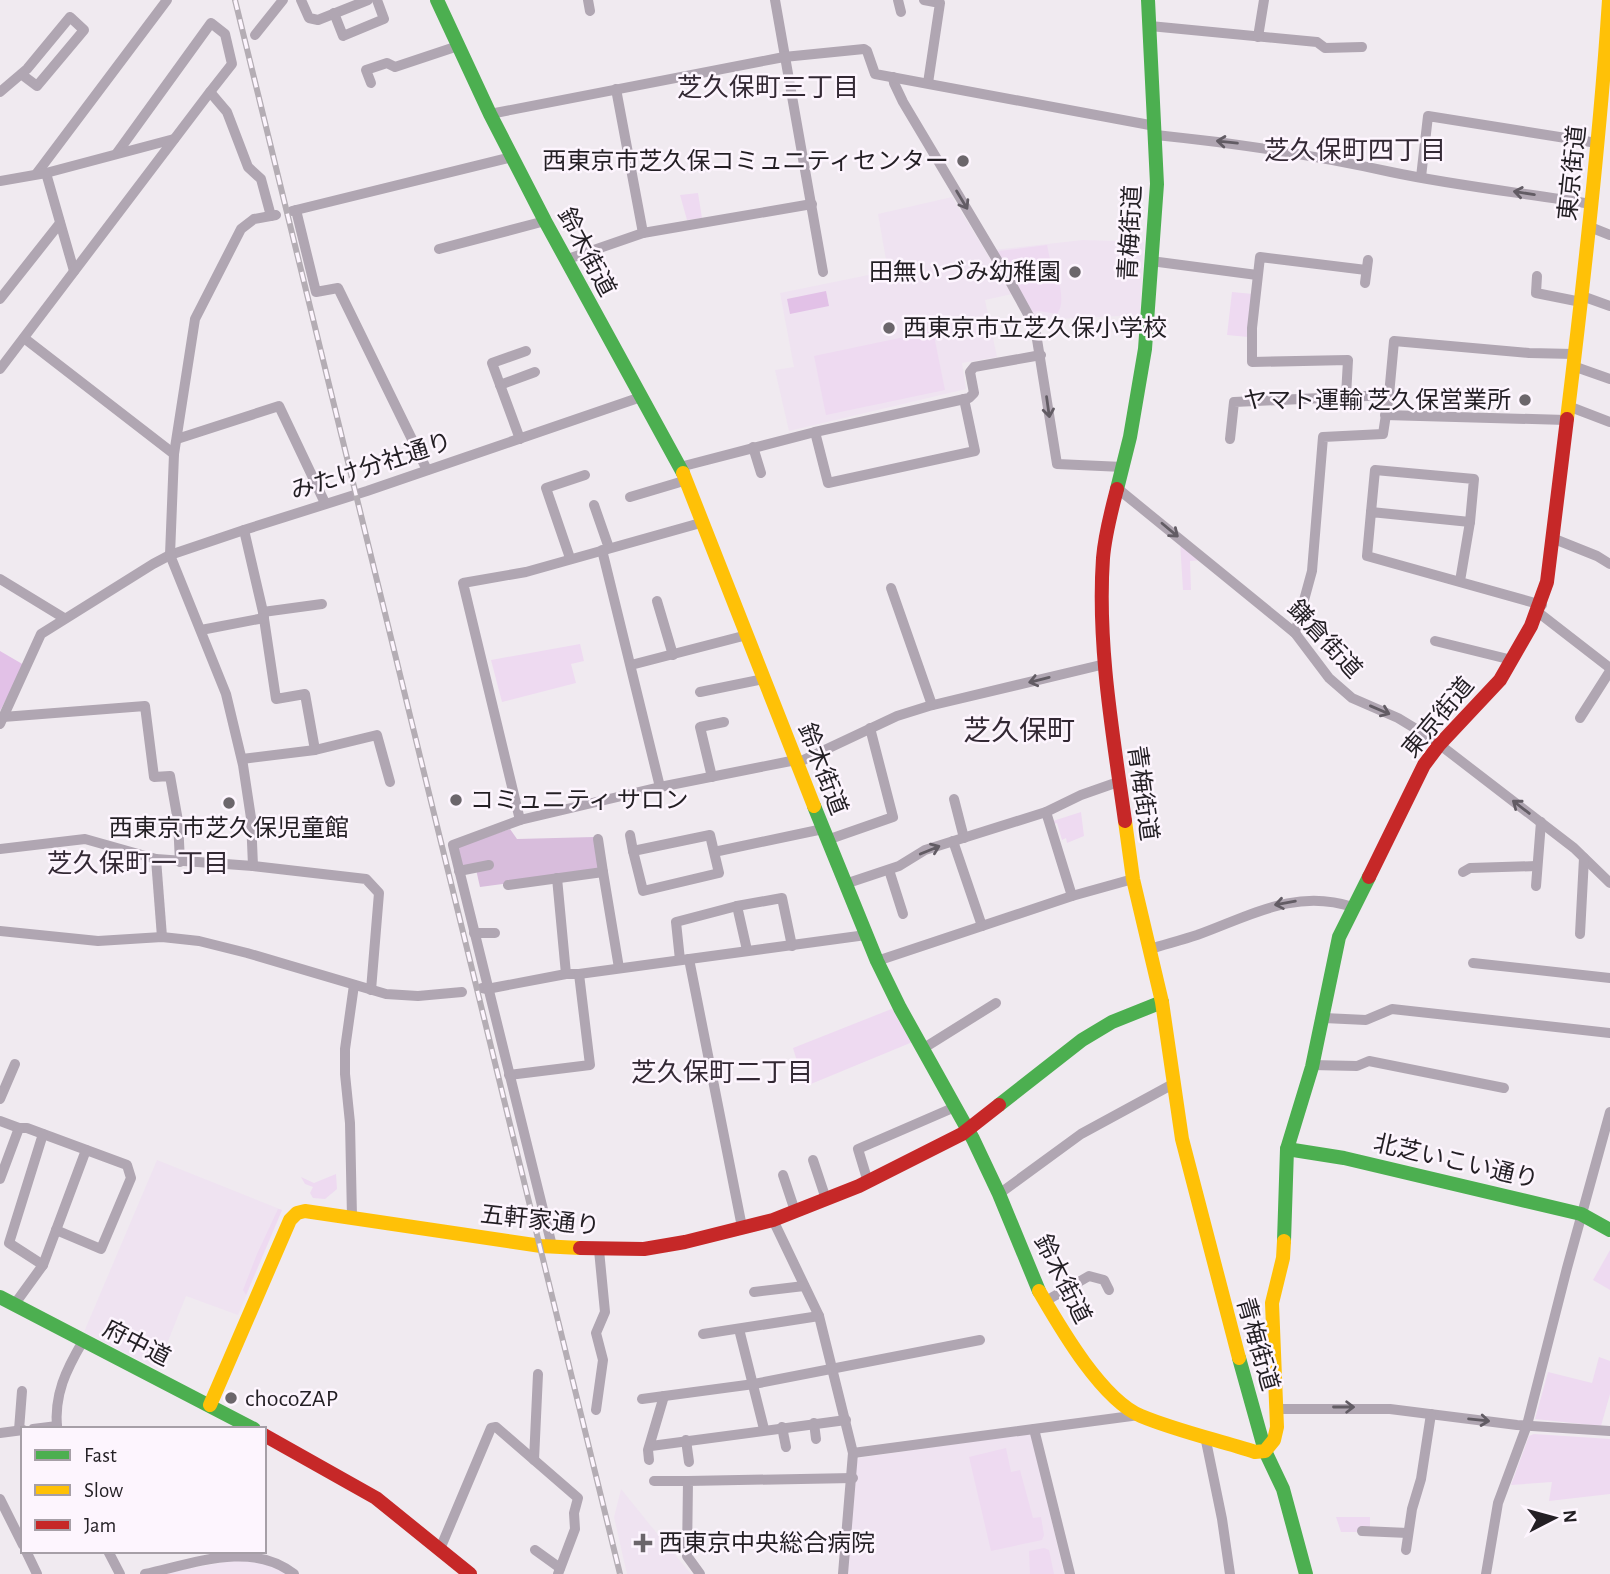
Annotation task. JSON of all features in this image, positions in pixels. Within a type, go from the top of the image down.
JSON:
[{"type":"street","points":[[42,173],[167,0]]},
{"type":"street","points":[[255,35],[283,0]]},
{"type":"street","points":[[301,0],[309,18],[318,20],[368,0]]},
{"type":"street","points":[[334,13],[343,36],[384,19],[377,0]]},
{"type":"street","name":"鈴木街道","points":[[437,0],[490,114],[565,260],[683,473],[877,961],[900,1008],[969,1131],[999,1194],[1044,1302],[1077,1353],[1098,1378],[1117,1400],[1139,1415],[1255,1452],[1265,1451]]},
{"type":"street","points":[[775,0],[823,272]]},
{"type":"street","points":[[924,0],[940,2],[928,83]]},
{"type":"street","name":"青梅街道","points":[[1148,0],[1157,184],[1145,349],[1130,437],[1103,558],[1105,664],[1118,782],[1133,879],[1162,1002],[1182,1139],[1265,1451],[1283,1489],[1306,1574]]},
{"type":"street","points":[[1258,37],[1264,0]]},
{"type":"street","name":"東京街道","points":[[1265,1451],[1276,1433],[1272,1303],[1283,1258],[1287,1150],[1324,1018],[1327,988],[1339,937],[1412,787],[1439,744],[1491,690],[1512,660],[1540,609],[1547,582],[1590,227],[1609,0]]},
{"type":"street","points":[[0,92],[22,74],[70,17],[84,30],[37,86],[22,74]]},
{"type":"street","points":[[0,369],[232,64],[225,34],[211,23],[117,153]]},
{"type":"street","points":[[1150,26],[1317,42],[1325,48],[1362,47]]},
{"type":"street","points":[[371,83],[364,65],[387,63],[395,67],[458,46]]},
{"type":"street","points":[[490,114],[784,57],[864,49],[875,75],[928,83],[1155,131],[1591,204]]},
{"type":"street","points":[[893,77],[903,102],[1035,327],[1057,464],[1123,467]]},
{"type":"street","points":[[616,89],[643,233]]},
{"type":"street","points":[[210,92],[227,112],[248,167],[261,179],[273,215],[254,219],[241,229],[195,319],[174,454],[170,555],[226,694],[242,759],[251,818],[253,866]]},
{"type":"street","points":[[1421,177],[1428,116],[1597,142]]},
{"type":"street","points":[[0,181],[174,139]]},
{"type":"street","points":[[426,470],[338,288],[316,292],[294,211],[512,157]]},
{"type":"street","points":[[42,173],[74,271]]},
{"type":"street","points":[[565,260],[643,233],[812,204]]},
{"type":"street","points":[[439,249],[545,221]]},
{"type":"street","points":[[0,299],[60,223]]},
{"type":"street","points":[[1590,227],[1610,235]]},
{"type":"street","points":[[1346,396],[1348,360],[1252,362],[1251,340],[1260,257],[1367,265],[1365,283]]},
{"type":"street","points":[[1152,261],[1257,275]]},
{"type":"street","points":[[1537,275],[1536,293],[1610,306]]},
{"type":"street","points":[[24,338],[174,454]]},
{"type":"street","points":[[1295,633],[1312,571],[1323,437],[1383,434],[1390,395],[1394,341],[1529,353],[1574,360],[1610,379]]},
{"type":"street","points":[[520,439],[492,363],[526,351]]},
{"type":"street","points":[[630,497],[683,473],[753,447],[964,400],[974,393],[970,372],[974,367],[1041,355]]},
{"type":"street","points":[[500,385],[535,372]]},
{"type":"street","points":[[1230,439],[1234,402],[1390,395]]},
{"type":"street","name":"みたけ分社通り","points":[[2,721],[41,634],[170,555],[641,397]]},
{"type":"street","points":[[815,432],[828,483],[922,463],[975,451],[964,400]]},
{"type":"street","points":[[177,439],[279,406],[325,503]]},
{"type":"street","points":[[1385,415],[1567,413],[1610,422]]},
{"type":"street","points":[[753,447],[761,473]]},
{"type":"street","points":[[1460,581],[1475,479],[1375,470],[1367,556],[1460,581],[1540,609],[1610,669],[1580,718]]},
{"type":"street","points":[[570,558],[546,488],[585,475]]},
{"type":"street","name":"鎌倉街道","points":[[1117,488],[1295,633],[1329,678],[1352,698],[1398,718],[1439,744],[1541,822],[1610,883]]},
{"type":"street","points":[[594,505],[660,787]]},
{"type":"street","points":[[1371,512],[1470,522]]},
{"type":"street","points":[[520,820],[463,583],[526,572],[704,522]]},
{"type":"street","points":[[244,530],[263,615],[276,699],[306,694],[315,750]]},
{"type":"street","points":[[1552,538],[1610,564]]},
{"type":"street","points":[[0,579],[64,618]]},
{"type":"street","points":[[891,588],[932,705]]},
{"type":"street","points":[[657,601],[673,654]]},
{"type":"street","points":[[201,630],[322,604]]},
{"type":"street","points":[[631,665],[747,635]]},
{"type":"street","points":[[1435,641],[1512,660]]},
{"type":"street","points":[[552,1247],[485,988],[453,845],[520,820],[660,787],[796,762],[897,716],[932,705],[1105,664]]},
{"type":"street","points":[[700,692],[764,679]]},
{"type":"street","points":[[2,721],[145,706],[154,777],[170,776],[180,862]]},
{"type":"street","points":[[712,777],[700,727],[724,722]]},
{"type":"street","points":[[714,852],[825,835],[893,817],[870,728]]},
{"type":"street","points":[[242,759],[315,750],[377,735],[390,782]]},
{"type":"street","points":[[845,884],[889,870],[925,850],[1046,812],[1081,795],[1118,782]]},
{"type":"street","points":[[954,799],[958,840],[982,926]]},
{"type":"street","points":[[1046,812],[1072,896]]},
{"type":"street","points":[[1536,886],[1541,822]]},
{"type":"street","points":[[630,835],[633,851],[643,891],[719,873],[710,835],[633,851]]},
{"type":"street","points":[[0,849],[85,838],[156,859],[253,866],[366,879],[379,893],[371,990]]},
{"type":"street","points":[[598,839],[619,968]]},
{"type":"street","points":[[1568,922],[1580,928],[1584,858]]},
{"type":"street","points":[[156,859],[162,937]]},
{"type":"street","points":[[459,871],[489,865]]},
{"type":"street","points":[[1463,872],[1470,868],[1537,866]]},
{"type":"street","points":[[889,870],[903,914]]},
{"type":"street","points":[[509,885],[603,872]]},
{"type":"street","points":[[558,878],[566,974]]},
{"type":"street","points":[[877,961],[1072,896],[1133,879]]},
{"type":"street","points":[[742,1227],[676,922],[737,905],[782,898],[792,946]]},
{"type":"street","points":[[1150,948],[1196,935],[1278,904],[1305,900],[1353,906]]},
{"type":"street","points":[[737,905],[747,950]]},
{"type":"street","points":[[0,931],[98,941],[162,937],[199,941],[371,990],[418,996],[462,992]]},
{"type":"street","points":[[474,933],[495,933]]},
{"type":"street","points":[[485,988],[566,974],[866,935]]},
{"type":"street","points":[[1473,963],[1610,978]]},
{"type":"street","points":[[509,1075],[590,1065],[579,974]]},
{"type":"street","points":[[352,1217],[345,1049],[354,985]]},
{"type":"street","name":"五軒家通り","points":[[210,1405],[290,1220],[297,1213],[305,1211],[352,1217],[521,1245],[599,1250],[648,1249],[685,1242],[773,1220],[868,1182],[969,1131],[1082,1040],[1112,1022],[1162,1002]]},
{"type":"street","points":[[924,1048],[996,1003]]},
{"type":"street","points":[[1324,1018],[1366,1020],[1392,1009],[1610,1033]]},
{"type":"street","points":[[1312,1065],[1357,1066],[1369,1061],[1504,1088]]},
{"type":"street","points":[[0,1099],[15,1064]]},
{"type":"street","points":[[999,1194],[1081,1134],[1173,1084]]},
{"type":"street","points":[[868,1182],[858,1149],[955,1107]]},
{"type":"street","points":[[1486,1574],[1498,1503],[1527,1425],[1610,1112]]},
{"type":"street","points":[[0,1121],[127,1165],[131,1178],[101,1249],[56,1230]]},
{"type":"street","points":[[0,1179],[19,1128]]},
{"type":"street","points":[[43,1134],[9,1243],[43,1265]]},
{"type":"street","points":[[15,1305],[43,1265],[65,1200],[86,1150]]},
{"type":"street","name":"北芝いこい通り","points":[[1287,1150],[1344,1158],[1581,1214],[1610,1230]]},
{"type":"street","points":[[813,1160],[825,1199]]},
{"type":"street","points":[[783,1175],[795,1211]]},
{"type":"street","points":[[773,1220],[818,1316],[834,1370],[853,1453],[843,1574]]},
{"type":"street","points":[[596,1410],[603,1360],[596,1333],[605,1312],[599,1250]]},
{"type":"street","points":[[1044,1302],[1089,1276],[1104,1280],[1109,1290]]},
{"type":"street","points":[[754,1292],[804,1286]]},
{"type":"street","name":"府中道","points":[[0,1297],[250,1427]]},
{"type":"street","points":[[703,1334],[818,1316]]},
{"type":"street","points":[[739,1329],[764,1429]]},
{"type":"street","points":[[642,1399],[754,1384],[980,1340]]},
{"type":"street","points":[[57,1427],[63,1379],[83,1341]]},
{"type":"street","points":[[534,1460],[538,1374]]},
{"type":"street","points":[[21,1427],[22,1391]]},
{"type":"street","points":[[649,1460],[648,1450],[664,1396]]},
{"type":"street","points":[[1276,1409],[1363,1407],[1610,1432]]},
{"type":"street","points":[[1406,1550],[1412,1509],[1422,1479],[1430,1414]]},
{"type":"street","points":[[853,1453],[1139,1415]]},
{"type":"street","points":[[651,1446],[845,1420]]},
{"type":"street","points":[[814,1423],[816,1439]]},
{"type":"street","points":[[440,1549],[491,1428],[496,1427],[578,1498],[574,1513],[575,1529],[559,1571],[535,1550]]},
{"type":"street","points":[[782,1427],[786,1447]]},
{"type":"street","points":[[1034,1429],[1070,1574]]},
{"type":"street","points":[[0,1433],[21,1430]]},
{"type":"street","points":[[266,1436],[376,1498],[470,1574]]},
{"type":"street","points":[[1205,1436],[1230,1574]]},
{"type":"street","points":[[686,1440],[689,1462]]},
{"type":"street","points":[[654,1481],[853,1478]]},
{"type":"street","points":[[688,1481],[687,1556],[700,1574]]},
{"type":"street","points":[[0,1499],[21,1541]]},
{"type":"street","points":[[1362,1531],[1408,1533]]},
{"type":"street","points":[[27,1553],[37,1574]]},
{"type":"street","points":[[109,1553],[120,1574]]},
{"type":"street","points":[[145,1574],[243,1553],[279,1565],[294,1574]]},
{"type":"shaded area","points":[[698,193],[702,218],[687,220],[680,195]]},
{"type":"shaded area","name":"西東京市立芝久保小学校","points":[[952,197],[1012,294],[985,300],[997,357],[962,363],[966,389],[789,431],[775,370],[794,367],[780,293],[888,271],[878,214]]},
{"type":"shaded area","name":"田無いづみ幼稚園","points":[[1083,240],[1144,242],[1140,315],[1037,320],[993,250]]},
{"type":"shaded area","points":[[1047,245],[1053,274],[1058,276],[1061,291],[1061,306],[1057,314],[1033,312],[998,253]]},
{"type":"shaded area","points":[[826,291],[829,306],[790,314],[787,299]]},
{"type":"shaded area","points":[[1232,292],[1253,294],[1248,337],[1227,335]]},
{"type":"shaded area","points":[[933,331],[945,390],[826,415],[814,356]]},
{"type":"shaded area","points":[[1180,542],[1202,560],[1190,561],[1191,590],[1183,590]]},
{"type":"shaded area","points":[[580,644],[584,661],[571,664],[576,683],[502,702],[491,660]]},
{"type":"shaded area","points":[[0,651],[24,665],[0,711]]},
{"type":"shaded area","points":[[1081,812],[1084,836],[1067,843],[1066,838],[1062,840],[1057,823],[1054,824],[1053,821]]},
{"type":"shaded area","points":[[510,829],[517,839],[594,837],[599,871],[480,887],[475,865],[460,869],[456,847]]},
{"type":"shaded area","points":[[894,1008],[915,1041],[806,1086],[804,1084],[793,1048]]},
{"type":"shaded area","points":[[157,1160],[282,1210],[238,1315],[186,1296],[157,1369],[84,1332]]},
{"type":"shaded area","points":[[336,1174],[337,1189],[325,1199],[313,1198],[310,1193],[313,1187],[305,1184],[301,1177],[314,1183]]},
{"type":"shaded area","points":[[278,1209],[282,1210],[246,1295],[243,1290]]},
{"type":"shaded area","points":[[1610,1250],[1610,1290],[1593,1280]]},
{"type":"shaded area","points":[[1599,1357],[1610,1361],[1610,1394],[1601,1426],[1535,1419],[1548,1372],[1592,1383]]},
{"type":"shaded area","points":[[1027,1433],[1032,1436],[1064,1574],[847,1574],[856,1463],[859,1458]]},
{"type":"shaded area","points":[[1534,1434],[1610,1439],[1610,1494],[1549,1501],[1552,1482],[1511,1485],[1529,1436]]},
{"type":"shaded area","points":[[1006,1448],[1011,1472],[1020,1470],[1033,1518],[1041,1517],[1044,1535],[1042,1540],[991,1551],[969,1457]]},
{"type":"shaded area","name":"西東京中央総合病院","points":[[621,1489],[691,1574],[627,1574],[614,1517]]},
{"type":"shaded area","points":[[1336,1517],[1370,1517],[1370,1528],[1362,1532],[1341,1532]]},
{"type":"shaded area","points":[[1044,1548],[1049,1550],[1054,1574],[1030,1574],[1029,1551]]},
{"type":"shaded area","points":[[230,1561],[262,1561],[287,1574],[162,1574]]},
{"type":"railway","points":[[235,0],[620,1574]]},
{"type":"traffic: fast","points":[[437,0],[490,114],[545,221],[683,473]]},
{"type":"traffic: fast","points":[[1117,489],[1130,437],[1145,349],[1157,184],[1148,0]]},
{"type":"traffic: fast","points":[[814,806],[877,961],[973,1139],[1039,1291]]},
{"type":"traffic: fast","points":[[1284,1241],[1287,1149],[1312,1067],[1339,937],[1369,877]]},
{"type":"traffic: fast","points":[[999,1105],[1082,1040],[1112,1022],[1162,1002]]},
{"type":"traffic: fast","points":[[1287,1149],[1344,1158],[1581,1214],[1610,1230]]},
{"type":"traffic: fast","points":[[0,1297],[250,1427]]},
{"type":"traffic: fast","points":[[1239,1358],[1265,1451],[1283,1489],[1306,1574]]},
{"type":"traffic: slow","points":[[1567,419],[1591,210],[1609,0]]},
{"type":"traffic: slow","points":[[683,473],[814,806]]},
{"type":"traffic: slow","points":[[1125,821],[1133,879],[1162,1002],[1182,1139],[1239,1358]]},
{"type":"traffic: slow","points":[[210,1405],[290,1220],[297,1213],[305,1211],[541,1246],[580,1248]]},
{"type":"traffic: slow","points":[[1039,1291],[1083,1361],[1126,1407],[1141,1416],[1183,1431],[1255,1452],[1265,1451],[1274,1440],[1277,1427],[1272,1303],[1283,1258],[1284,1241]]},
{"type":"traffic: jam","points":[[1369,877],[1424,765],[1439,745],[1500,680],[1531,626],[1547,582],[1567,419]]},
{"type":"traffic: jam","points":[[1117,489],[1104,549],[1102,624],[1107,690],[1125,821]]},
{"type":"traffic: jam","points":[[580,1248],[644,1249],[685,1242],[773,1220],[859,1186],[962,1134],[999,1105]]},
{"type":"traffic: jam","points":[[266,1436],[376,1498],[470,1574]]},
{"type":"place","name":"西東京市芝久保コミュニティセンター","points":[[963,161]]},
{"type":"place","name":"田無いづみ幼稚園","points":[[1075,272]]},
{"type":"place","name":"西東京市立芝久保小学校","points":[[889,328]]},
{"type":"place","name":"ヤマト運輸 芝久保営業所","points":[[1525,400]]},
{"type":"place","name":"コミュニティ サロン","points":[[456,800]]},
{"type":"place","name":"西東京市芝久保児童館","points":[[229,803]]},
{"type":"place","name":"chocoZAP","points":[[231,1398]]},
{"type":"place","name":"西東京中央総合病院","points":[[643,1543]]},
{"type":"district","name":"芝久保町三丁目","points":[[768,87]]},
{"type":"district","name":"芝久保町四丁目","points":[[1355,150]]},
{"type":"district","name":"芝久保町","points":[[1019,730]]},
{"type":"district","name":"芝久保町一丁目","points":[[138,863]]},
{"type":"district","name":"芝久保町二丁目","points":[[722,1072]]}]
